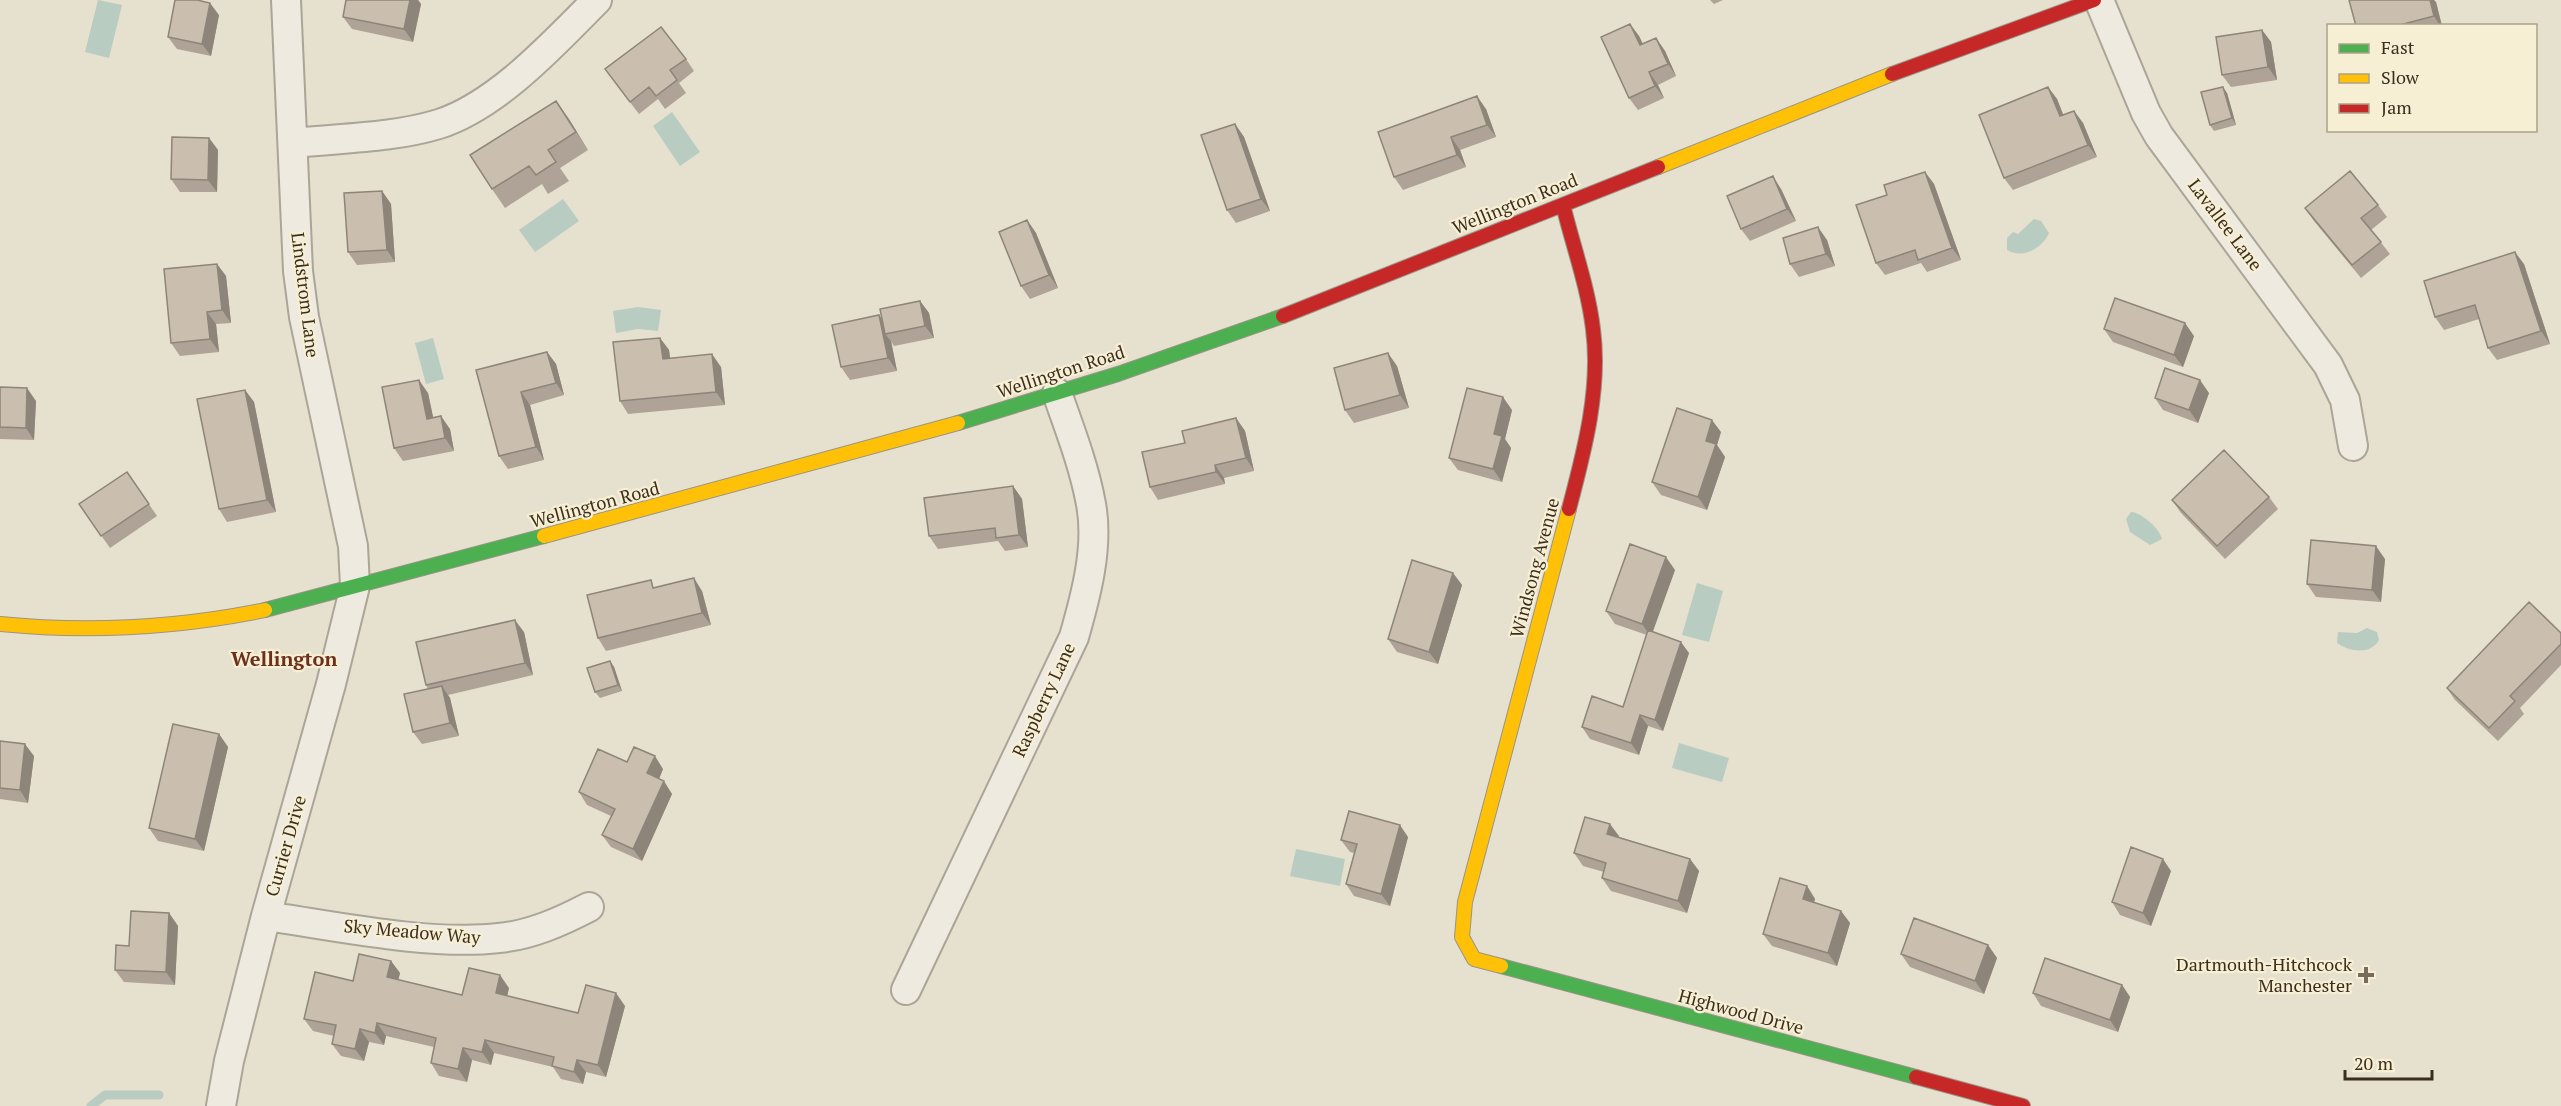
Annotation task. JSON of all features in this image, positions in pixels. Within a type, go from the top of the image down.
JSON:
[{"type":"main road","name":"Wellington Road","points":[[0,624],[82,632],[170,627],[277,609],[355,586],[878,447],[1057,393],[1286,315],[1843,93],[2094,0]]},
{"type":"main road","name":"Windsong Avenue","points":[[1462,937],[1465,902],[1577,478],[1589,415],[1595,349],[1591,317],[1563,205]]},
{"type":"main road","name":"Highwood Drive","points":[[1462,937],[1474,959],[2023,1106]]},
{"type":"street","name":"Lindstrom Lane","points":[[286,0],[298,271],[304,317],[354,546],[355,586]]},
{"type":"street","points":[[294,142],[397,134],[441,123],[489,98],[529,67],[597,0]]},
{"type":"street","name":"Lavallee Lane","points":[[2099,0],[2146,113],[2159,136],[2328,364],[2344,400],[2353,446]]},
{"type":"street","name":"Raspberry Lane","points":[[906,990],[1074,637],[1087,594],[1092,547],[1092,507],[1057,393]]},
{"type":"street","name":"Currier Drive","points":[[221,1106],[229,1061],[266,916],[331,684],[355,586]]},
{"type":"street","name":"Sky Meadow Way","points":[[266,916],[435,937],[499,938],[550,927],[589,908]]},
{"type":"shaded area","points":[[98,0],[122,5],[109,58],[85,52]]},
{"type":"shaded area","points":[[672,112],[700,152],[680,166],[653,126]]},
{"type":"shaded area","points":[[563,199],[579,221],[535,252],[519,230]]},
{"type":"shaded area","points":[[2034,219],[2041,221],[2049,233],[2042,244],[2025,253],[2013,253],[2007,250],[2007,238],[2013,232],[2018,234]]},
{"type":"shaded area","points":[[638,307],[661,310],[658,331],[638,329],[616,333],[613,311]]},
{"type":"shaded area","points":[[433,338],[444,379],[426,384],[415,343]]},
{"type":"shaded area","points":[[2131,512],[2150,522],[2162,539],[2150,545],[2130,532],[2126,519]]},
{"type":"shaded area","points":[[1697,583],[1723,591],[1709,642],[1682,635]]},
{"type":"shaded area","points":[[2367,628],[2377,632],[2379,640],[2371,648],[2353,650],[2337,643],[2338,632],[2357,633]]},
{"type":"shaded area","points":[[1679,743],[1729,758],[1722,782],[1672,768]]},
{"type":"shaded area","points":[[1296,849],[1345,859],[1340,886],[1290,876]]},
{"type":"building","points":[[175,0],[197,0],[210,3],[202,44],[168,37]]},
{"type":"building","points":[[346,0],[410,0],[404,29],[343,17]]},
{"type":"building","points":[[2349,0],[2430,0],[2434,16],[2404,24],[2355,24]]},
{"type":"building","points":[[1630,24],[1640,45],[1656,38],[1668,64],[1649,72],[1655,86],[1629,98],[1601,37]]},
{"type":"building","points":[[661,27],[686,59],[670,70],[677,80],[656,96],[649,87],[630,102],[605,69]]},
{"type":"building","points":[[2262,30],[2268,67],[2222,75],[2216,37]]},
{"type":"building","points":[[2048,87],[2060,116],[2074,111],[2088,145],[2004,178],[1979,115]]},
{"type":"building","points":[[2223,87],[2232,118],[2210,125],[2201,92]]},
{"type":"building","points":[[1477,96],[1487,125],[1451,137],[1457,155],[1394,177],[1378,132]]},
{"type":"building","points":[[556,101],[576,132],[548,150],[556,162],[536,175],[529,166],[492,189],[470,155]]},
{"type":"building","points":[[1235,124],[1261,199],[1227,210],[1201,135]]},
{"type":"building","points":[[172,137],[209,138],[208,180],[171,179]]},
{"type":"building","points":[[2350,171],[2378,205],[2361,218],[2381,242],[2352,265],[2305,208]]},
{"type":"building","points":[[1925,172],[1952,248],[1918,260],[1915,250],[1876,263],[1856,205],[1887,195],[1884,185]]},
{"type":"building","points":[[1773,176],[1787,209],[1741,229],[1727,196]]},
{"type":"building","points":[[382,191],[387,250],[348,252],[344,193]]},
{"type":"building","points":[[1027,220],[1049,275],[1021,286],[999,232]]},
{"type":"building","points":[[1818,227],[1826,254],[1790,264],[1783,238]]},
{"type":"building","points":[[2515,252],[2541,331],[2488,348],[2475,305],[2435,317],[2424,281]]},
{"type":"building","points":[[217,264],[222,310],[207,312],[210,339],[171,343],[164,269]]},
{"type":"building","points":[[2115,298],[2185,323],[2174,355],[2104,329]]},
{"type":"building","points":[[920,301],[925,326],[885,334],[880,309]]},
{"type":"building","points":[[879,315],[888,358],[841,367],[832,325]]},
{"type":"building","points":[[660,338],[663,359],[712,354],[716,392],[620,401],[613,342]]},
{"type":"building","points":[[547,352],[556,383],[521,392],[536,447],[499,456],[476,370]]},
{"type":"building","points":[[1388,353],[1400,395],[1345,410],[1334,368]]},
{"type":"building","points":[[2165,368],[2200,380],[2189,410],[2155,398]]},
{"type":"building","points":[[419,380],[427,419],[441,416],[445,438],[394,448],[382,387]]},
{"type":"building","points":[[0,387],[27,388],[26,428],[0,427]]},
{"type":"building","points":[[1467,388],[1503,397],[1494,434],[1502,436],[1493,469],[1449,458]]},
{"type":"building","points":[[245,390],[267,500],[219,509],[197,399]]},
{"type":"building","points":[[1677,408],[1712,420],[1706,441],[1716,444],[1698,497],[1652,482]]},
{"type":"building","points":[[1236,418],[1246,458],[1215,465],[1216,472],[1150,487],[1142,452],[1185,443],[1182,431]]},
{"type":"building","points":[[2224,450],[2269,497],[2217,546],[2172,500]]},
{"type":"building","points":[[127,472],[149,504],[101,536],[79,504]]},
{"type":"building","points":[[1013,486],[1019,535],[996,538],[995,528],[929,536],[924,498]]},
{"type":"building","points":[[2311,540],[2376,546],[2372,590],[2307,584]]},
{"type":"building","points":[[1630,544],[1666,557],[1642,624],[1606,611]]},
{"type":"building","points":[[1412,560],[1453,573],[1429,652],[1388,639]]},
{"type":"building","points":[[694,578],[702,613],[598,638],[587,595],[651,580],[653,588]]},
{"type":"building","points":[[2529,602],[2561,633],[2561,644],[2510,696],[2515,701],[2489,728],[2447,688]]},
{"type":"building","points":[[515,620],[525,663],[426,685],[416,642]]},
{"type":"building","points":[[1648,630],[1681,642],[1655,720],[1640,715],[1631,743],[1582,727],[1592,696],[1623,707]]},
{"type":"building","points":[[610,661],[618,685],[595,692],[587,668]]},
{"type":"building","points":[[442,686],[450,723],[413,732],[404,694]]},
{"type":"building","points":[[173,724],[219,734],[195,839],[149,828]]},
{"type":"building","points":[[0,741],[25,744],[20,790],[0,788]]},
{"type":"building","points":[[634,747],[655,756],[647,773],[664,781],[633,849],[602,835],[615,809],[579,792],[598,749],[627,762]]},
{"type":"building","points":[[1349,811],[1400,825],[1381,894],[1346,884],[1357,844],[1341,840]]},
{"type":"building","points":[[1585,817],[1610,824],[1607,834],[1690,859],[1678,901],[1602,878],[1606,863],[1574,853]]},
{"type":"building","points":[[2131,847],[2163,859],[2143,913],[2112,902]]},
{"type":"building","points":[[1780,878],[1807,886],[1803,899],[1841,911],[1828,953],[1763,934]]},
{"type":"building","points":[[131,911],[169,913],[166,972],[115,970],[116,945],[129,946]]},
{"type":"building","points":[[1914,918],[1988,945],[1975,981],[1901,954]]},
{"type":"building","points":[[359,954],[391,961],[387,977],[462,995],[469,968],[500,975],[496,993],[578,1013],[586,985],[616,993],[598,1065],[577,1060],[574,1072],[552,1066],[554,1057],[485,1040],[482,1052],[463,1048],[458,1069],[431,1063],[436,1038],[377,1023],[375,1033],[360,1029],[355,1049],[332,1044],[336,1025],[304,1019],[315,972],[353,981]]},
{"type":"building","points":[[2045,958],[2122,985],[2110,1020],[2033,993]]},
{"type":"waterway","points":[[91,1106],[105,1095],[159,1095]]},
{"type":"traffic: fast","points":[[958,423],[1118,374],[1283,316]]},
{"type":"traffic: fast","points":[[265,610],[544,536]]},
{"type":"traffic: fast","points":[[1501,966],[1916,1077]]},
{"type":"traffic: slow","points":[[1658,167],[1892,74]]},
{"type":"traffic: slow","points":[[544,536],[958,423]]},
{"type":"traffic: slow","points":[[1501,966],[1474,959],[1462,937],[1465,902],[1569,509]]},
{"type":"traffic: slow","points":[[0,624],[67,628],[133,627],[199,621],[265,610]]},
{"type":"traffic: jam","points":[[1892,74],[2094,0]]},
{"type":"traffic: jam","points":[[1283,316],[1658,167]]},
{"type":"traffic: jam","points":[[1563,205],[1588,298],[1595,352],[1590,420],[1569,509]]},
{"type":"traffic: jam","points":[[1916,1077],[2023,1106]]},
{"type":"place","name":"Dartmouth-Hitchcock Manchester","points":[[2366,975]]},
{"type":"district","name":"Wellington","points":[[284,659]]}]
